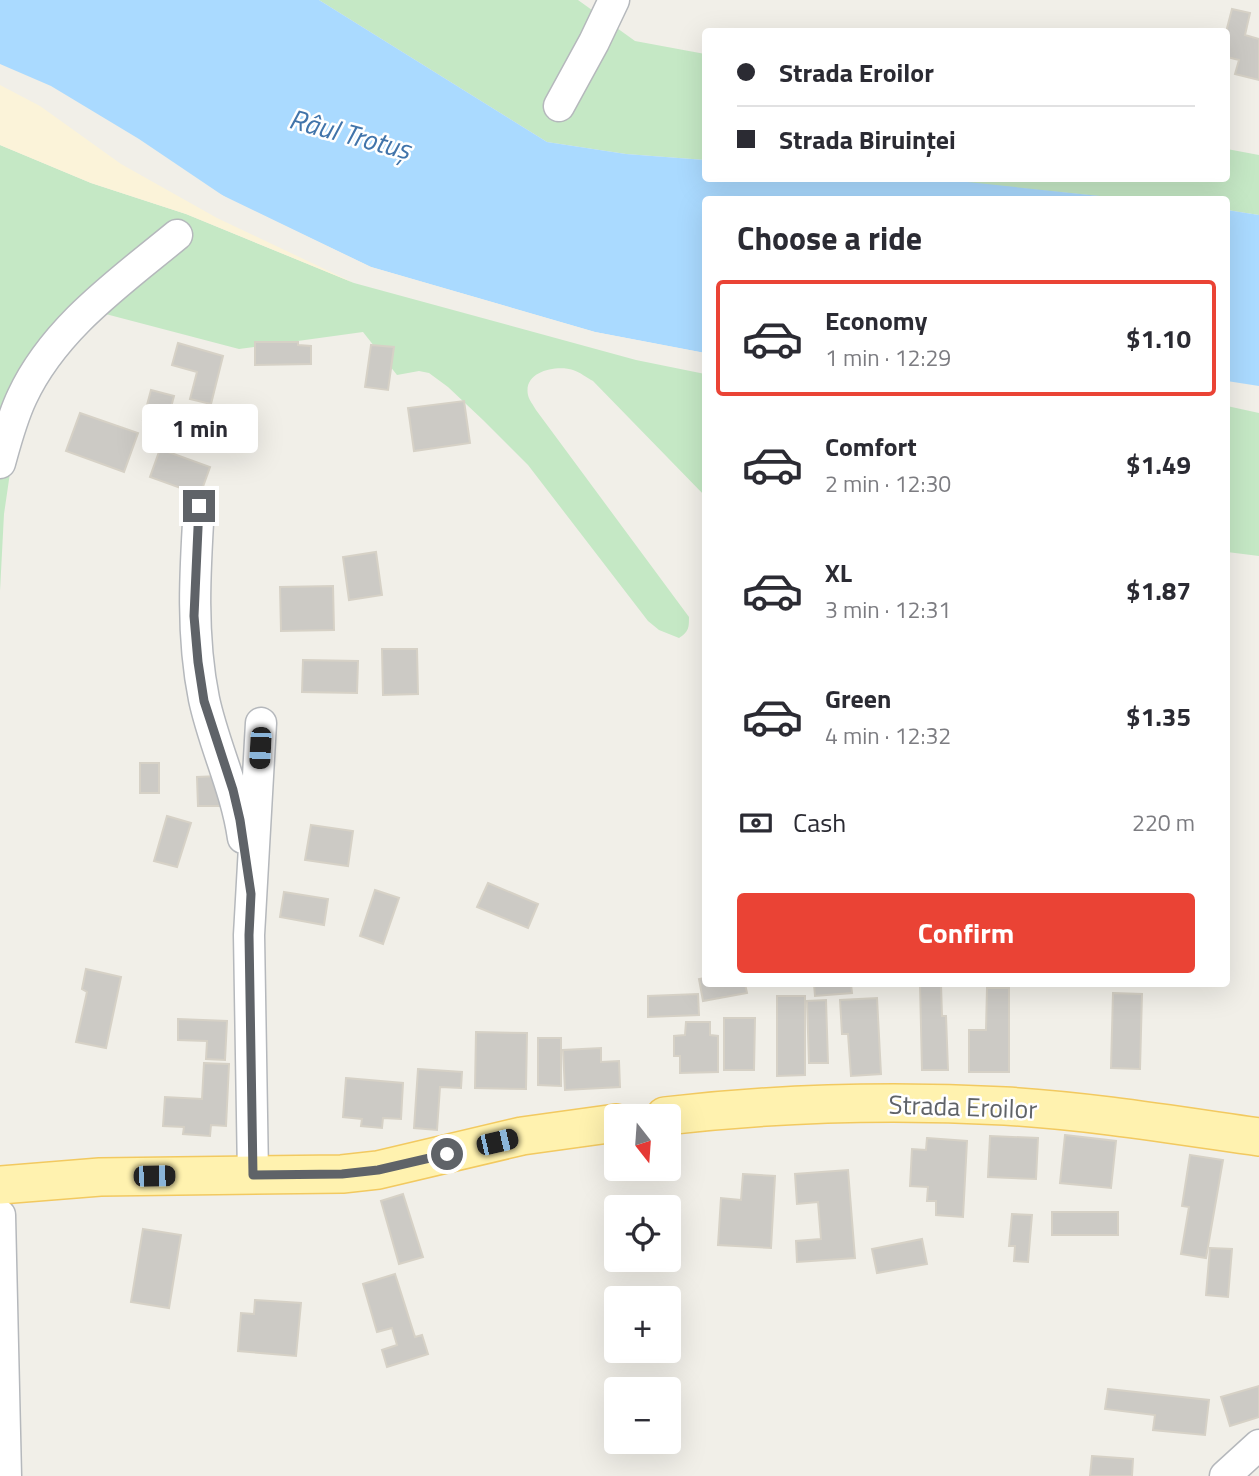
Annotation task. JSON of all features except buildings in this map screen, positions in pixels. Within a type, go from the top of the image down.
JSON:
[{"type":"main road","name":"Strada Eroilor","points":[[681,1114],[767,1106],[938,1104],[1061,1111],[1259,1137]]},
{"type":"main road","points":[[0,1185],[100,1177],[299,1176],[378,1170],[522,1136],[604,1125]]},
{"type":"street","points":[[559,106],[614,0]]},
{"type":"street","points":[[0,463],[9,428],[37,369],[90,307],[177,235]]},
{"type":"street","points":[[199,506],[194,616],[198,662],[204,701],[240,820],[251,894]]},
{"type":"street","points":[[253,1175],[249,935],[261,723]]},
{"type":"street","points":[[0,1215],[6,1476]]},
{"type":"street","points":[[1225,1476],[1259,1444]]},
{"type":"green space","points":[[319,0],[578,0],[635,41],[702,53],[702,160],[626,154],[547,142]]},
{"type":"green space","points":[[0,145],[91,183],[186,214],[354,283],[636,360],[702,373],[702,493],[593,381],[576,371],[559,368],[536,375],[528,387],[529,397],[536,410],[689,617],[687,631],[679,638],[659,630],[648,621],[528,465],[483,420],[429,373],[419,371],[397,375],[363,332],[239,349],[98,312],[68,347],[24,419],[11,466],[4,514],[0,591]]},
{"type":"green space","points":[[1230,150],[1259,155],[1259,215],[1230,210],[1230,196],[1099,196],[959,182],[1230,182]]},
{"type":"green space","points":[[1230,407],[1259,413],[1259,556],[1230,552]]},
{"type":"sand","points":[[0,85],[40,106],[121,164],[217,218],[354,283],[186,214],[91,183],[0,145]]},
{"type":"water","name":"Râul Trotuș","points":[[0,0],[319,0],[547,142],[626,154],[702,160],[702,182],[967,182],[1100,196],[702,196],[702,352],[595,332],[371,267],[228,199],[139,139],[51,86],[0,64]]},
{"type":"water","points":[[1230,210],[1259,215],[1259,386],[1230,381]]},
{"type":"pier","points":[[197,183],[371,267],[595,332],[702,352],[702,355],[595,336],[369,270],[226,202]]},
{"type":"route","points":[[199,506],[194,616],[198,662],[204,701],[240,820],[251,894],[249,935],[253,1175],[342,1174],[378,1170],[447,1154]]}]
